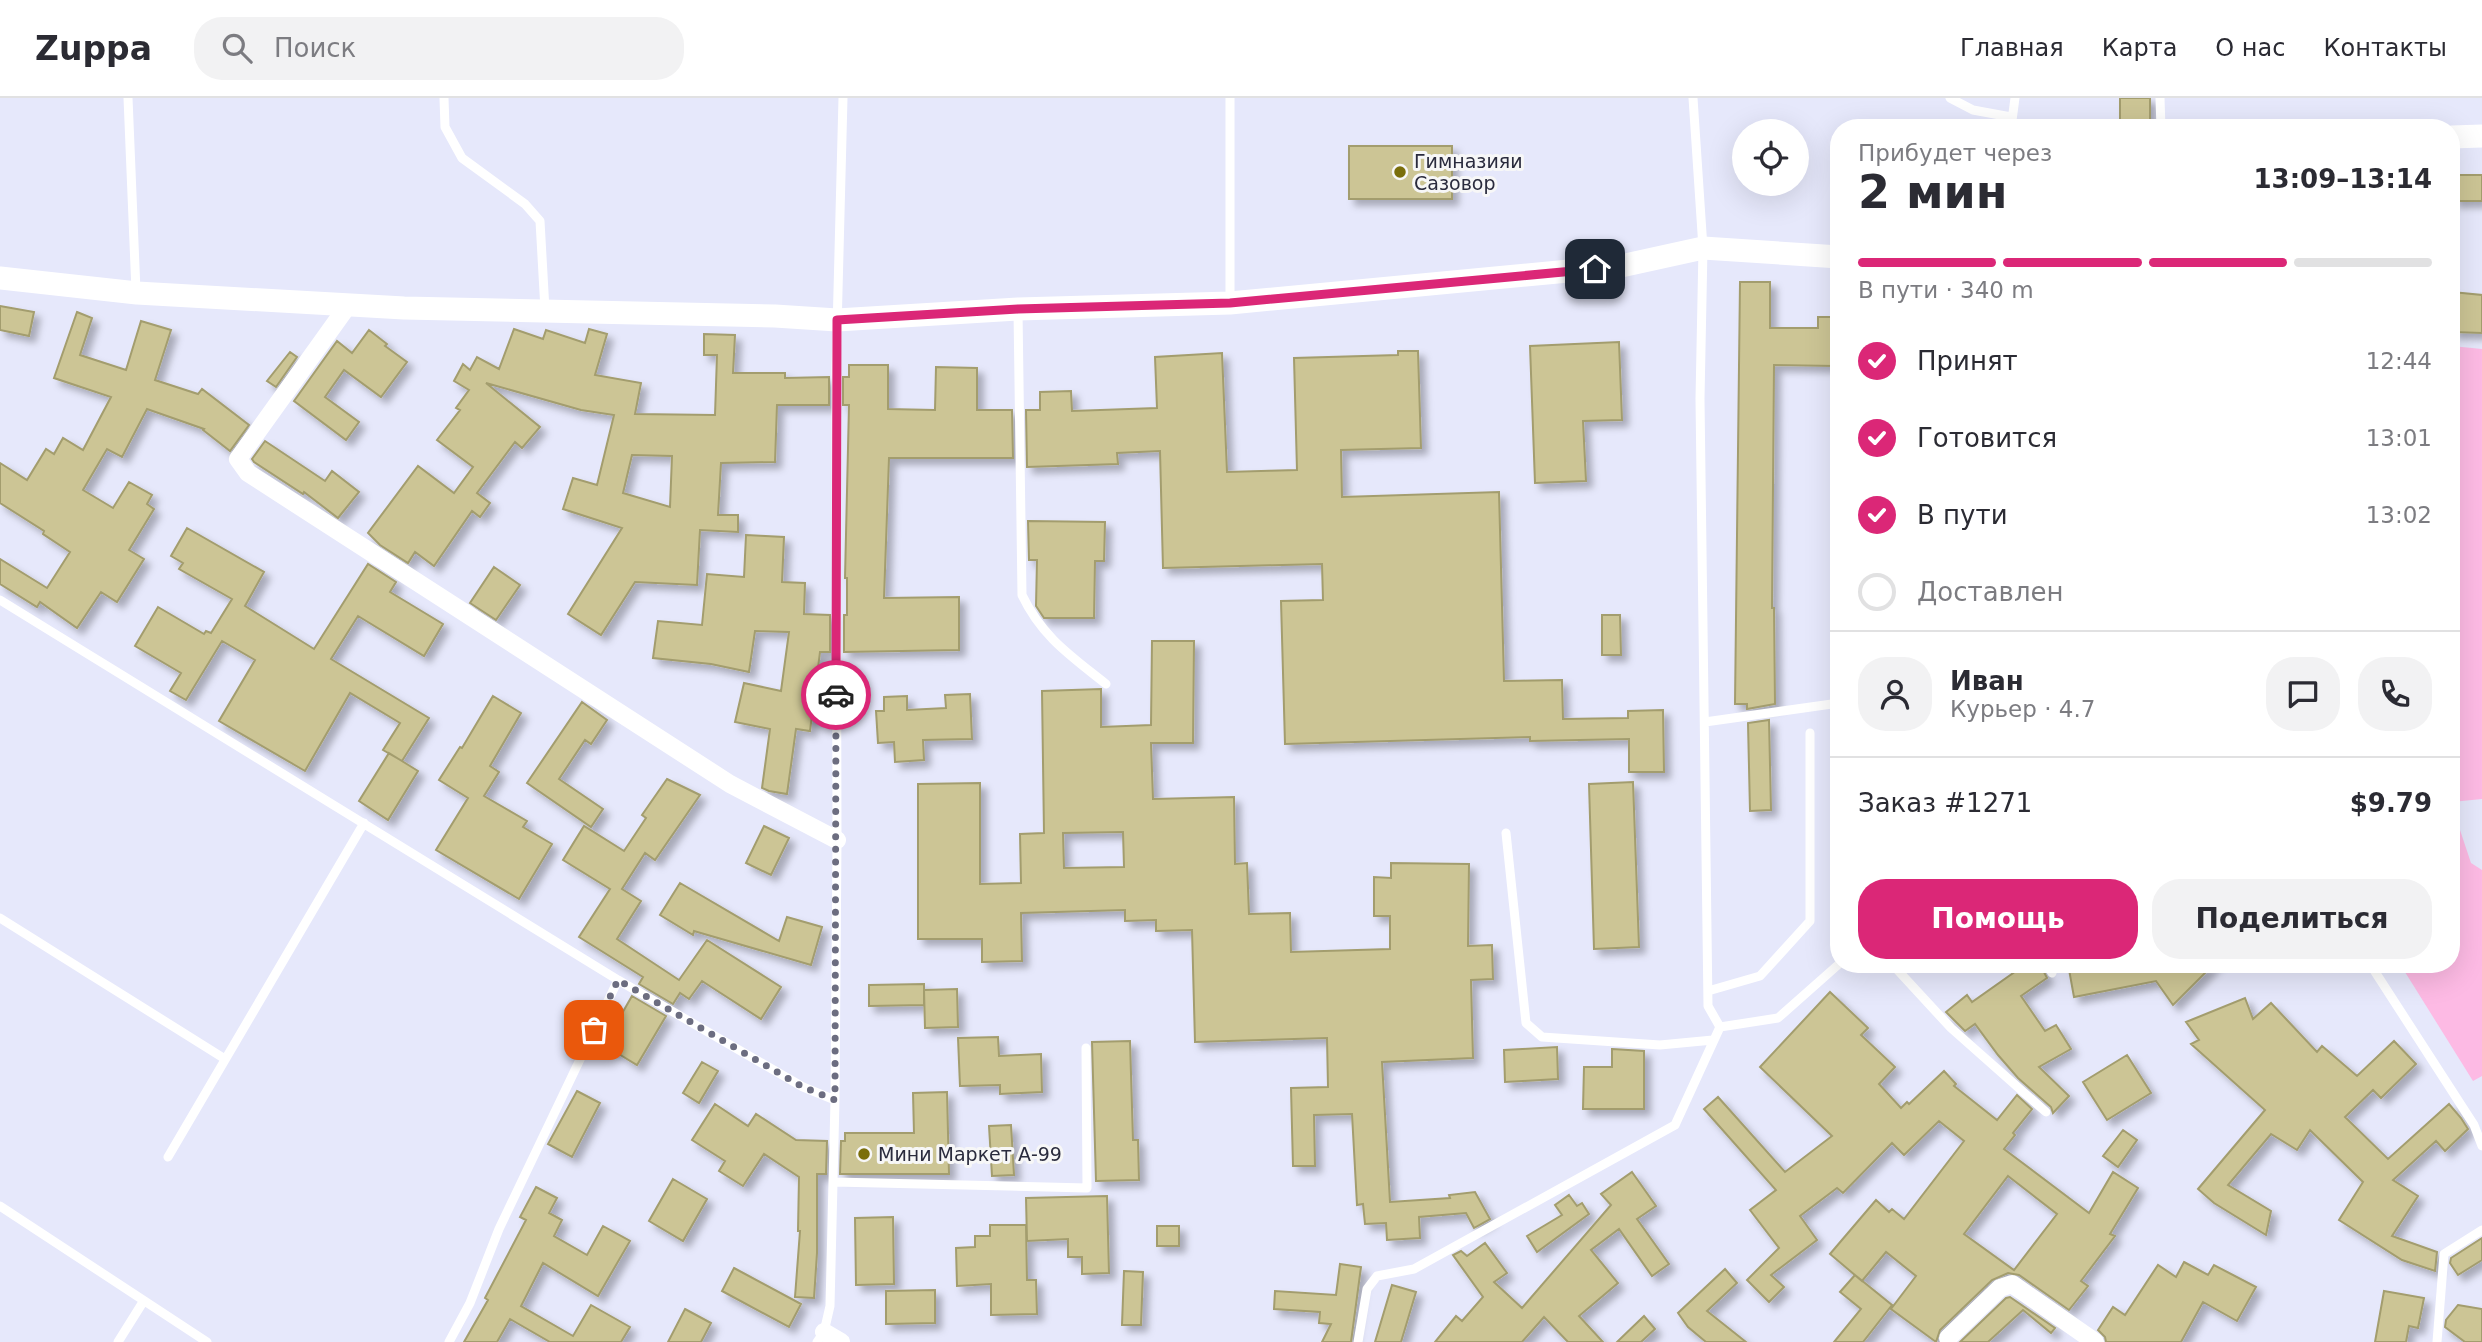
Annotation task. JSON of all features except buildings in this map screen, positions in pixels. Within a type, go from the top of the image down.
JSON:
[{"type":"street","points":[[2460,137],[2482,136]]},
{"type":"street","points":[[0,278],[136,293],[404,308],[775,316],[837,320],[1018,309],[1230,303],[1621,266],[1703,248],[1830,256]]},
{"type":"street","points":[[349,304],[239,458],[248,473],[730,784],[837,840]]},
{"type":"street","points":[[1948,1338],[2000,1288],[2012,1284],[2095,1342]]},
{"type":"street","points":[[821,1337],[841,1342]]},
{"type":"lane","points":[[128,98],[136,293]]},
{"type":"lane","points":[[444,98],[445,127],[462,158],[525,204],[540,221],[545,312]]},
{"type":"lane","points":[[821,1337],[830,1306],[834,1182],[837,320],[843,98]]},
{"type":"lane","points":[[1230,98],[1230,303]]},
{"type":"lane","points":[[1693,98],[1703,248],[1700,399],[1708,1006],[1720,1027]]},
{"type":"lane","points":[[1950,98],[1973,110],[2011,117],[2015,98]]},
{"type":"lane","points":[[2160,98],[2161,119]]},
{"type":"lane","points":[[1018,309],[1022,595],[1033,618],[1056,645],[1106,684]]},
{"type":"lane","points":[[0,600],[618,980],[803,1087],[835,1100]]},
{"type":"lane","points":[[1705,722],[1830,704]]},
{"type":"lane","points":[[1708,991],[1759,976],[1810,921],[1810,733]]},
{"type":"lane","points":[[168,1157],[364,823]]},
{"type":"lane","points":[[1506,833],[1526,1023],[1542,1037],[1660,1045],[1713,1040]]},
{"type":"lane","points":[[0,918],[225,1059]]},
{"type":"lane","points":[[1720,1027],[1779,1018],[1830,972]]},
{"type":"lane","points":[[1900,973],[1951,1028],[2046,1112]]},
{"type":"lane","points":[[2376,973],[2474,1125],[2482,1146]]},
{"type":"lane","points":[[449,1342],[470,1303],[499,1229],[618,980]]},
{"type":"lane","points":[[1357,1342],[1367,1289],[1377,1276],[1414,1269],[1675,1125],[1720,1027]]},
{"type":"lane","points":[[834,1182],[1087,1188],[1086,1048]]},
{"type":"lane","points":[[0,1206],[207,1342]]},
{"type":"lane","points":[[2437,1342],[2444,1254],[2482,1230]]},
{"type":"lane","points":[[117,1342],[143,1302]]},
{"type":"shaded area","points":[[2460,347],[2482,349],[2482,799],[2460,801]]},
{"type":"shaded area","points":[[2460,830],[2471,863],[2482,870],[2482,1076],[2473,1081],[2406,973],[2460,973]]},
{"type":"way so far","points":[[594,1030],[618,980],[803,1087],[835,1100],[836,695]]},
{"type":"place","name":"Гимназияи Сазовор","points":[[1400,172]]},
{"type":"place","name":"Мини Маркет А-99","points":[[864,1154]]},
{"type":"route","points":[[836,695],[837,320],[1018,309],[1230,303],[1595,269]]}]
